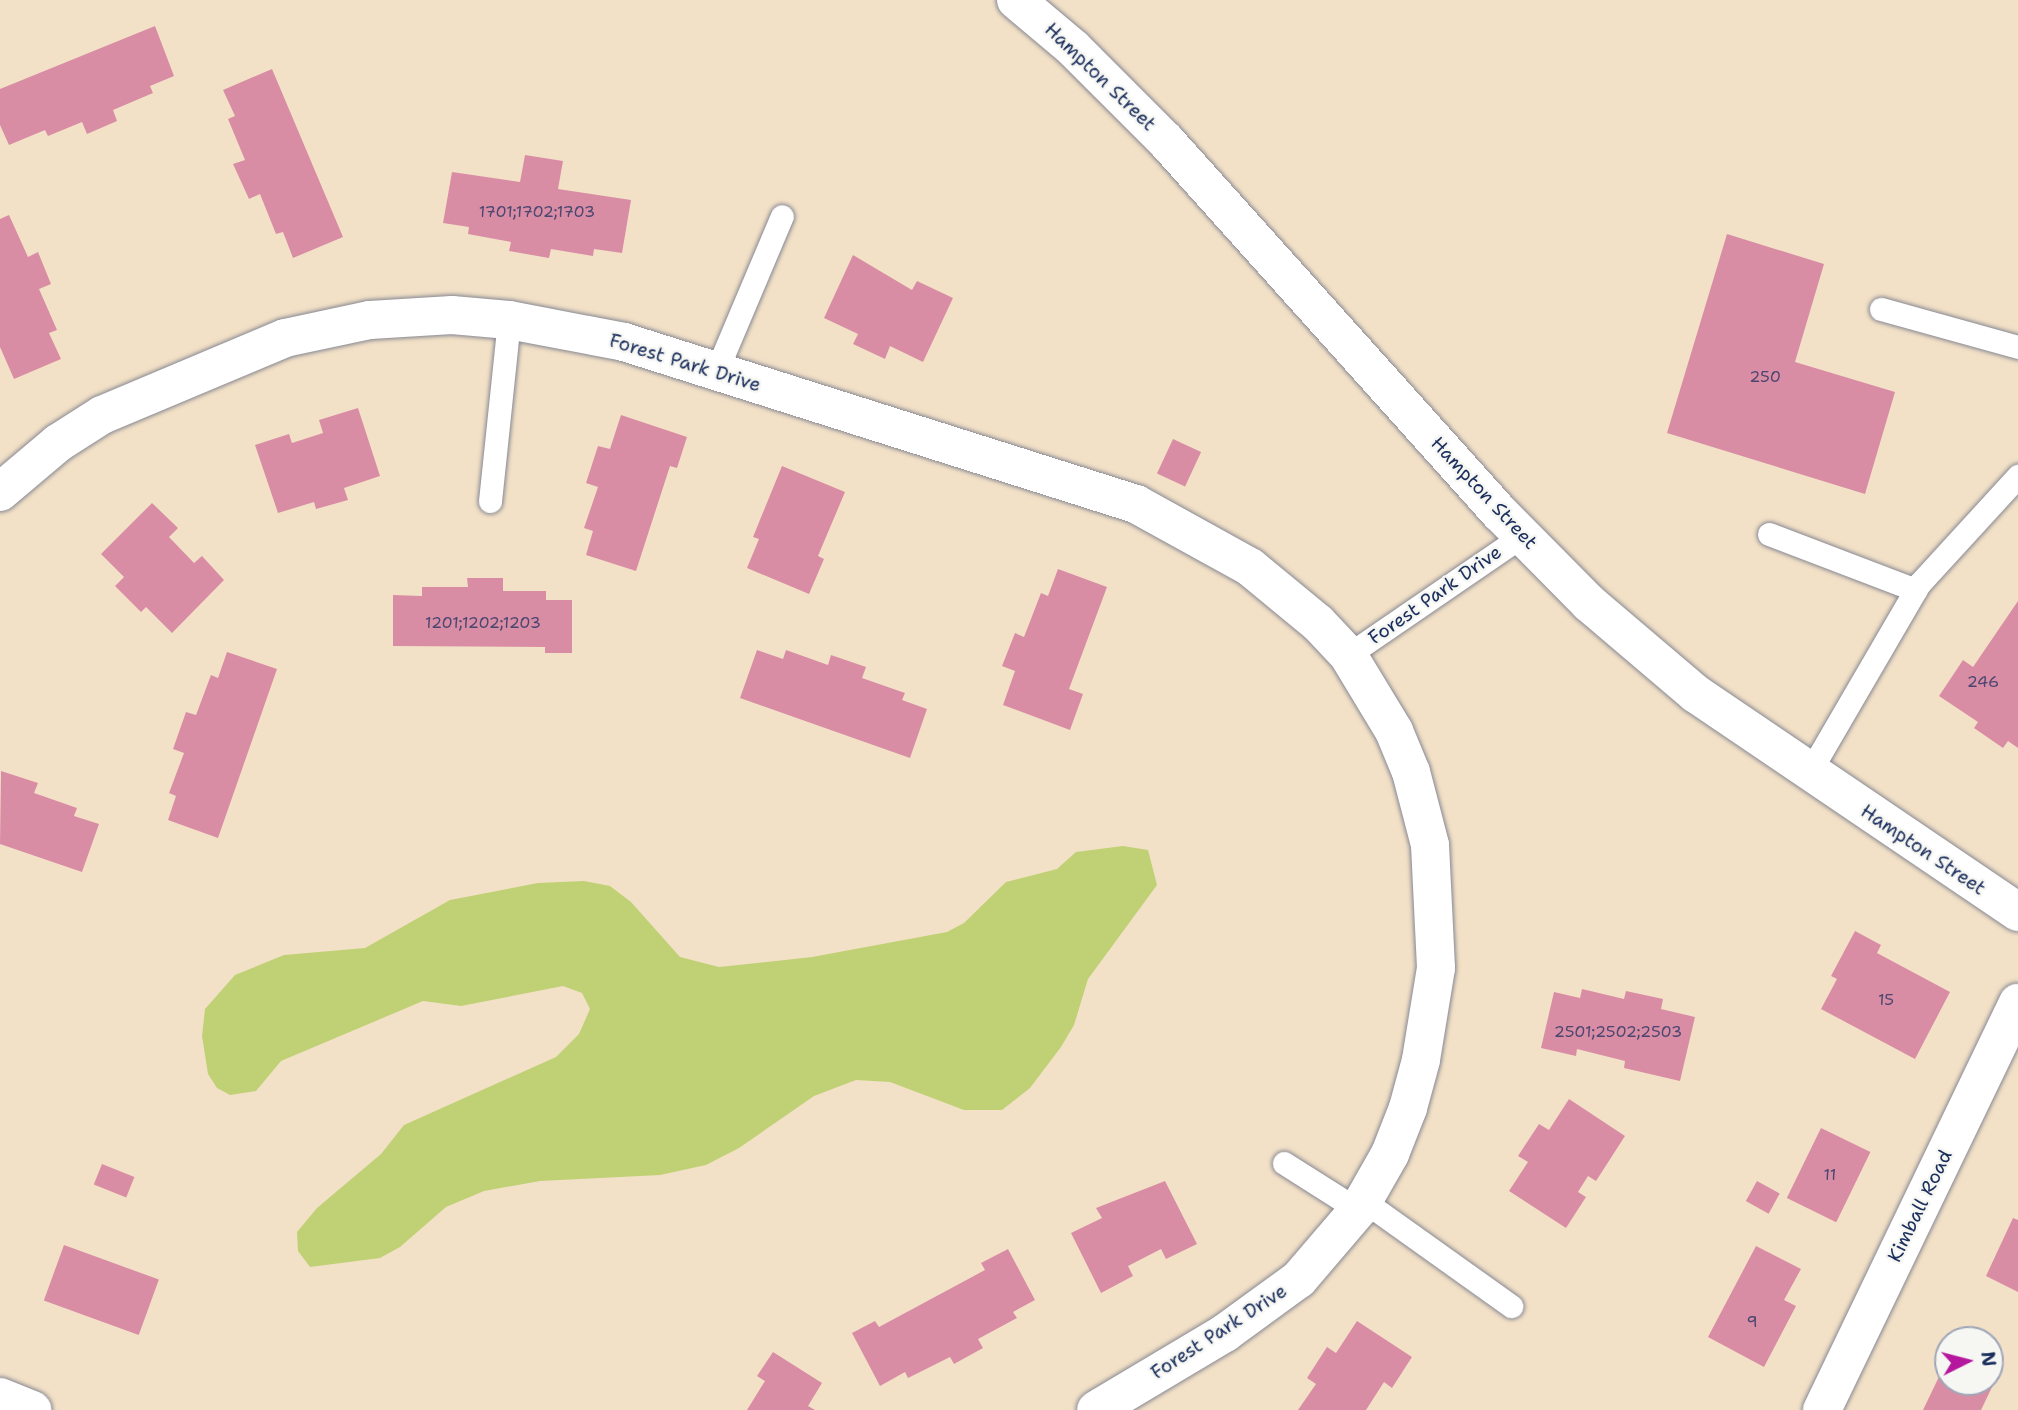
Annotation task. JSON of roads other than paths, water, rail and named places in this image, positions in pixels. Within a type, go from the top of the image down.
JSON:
[{"type":"street","name":"Hampton Street","points":[[1016,0],[1073,48],[1166,141],[1522,536],[1636,646],[1809,773],[2018,912]]},
{"type":"street","name":"Forest Park Drive","points":[[0,492],[58,443],[102,415],[285,338],[370,320],[452,315],[509,320],[624,342],[1136,504],[1250,567],[1318,623],[1348,655],[1384,711],[1411,772],[1430,845],[1437,925],[1436,968],[1421,1060],[1390,1154],[1361,1206],[1299,1279],[1225,1332],[1096,1410]]},
{"type":"street","name":"Kimball Road","points":[[1822,1410],[2018,1003]]},
{"type":"street","points":[[0,1397],[33,1410]]},
{"type":"lane","points":[[716,372],[782,216]]},
{"type":"lane","points":[[1881,309],[2018,347]]},
{"type":"lane","points":[[490,501],[509,320]]},
{"type":"lane","points":[[1809,773],[1916,590],[2018,476]]},
{"type":"lane","points":[[1769,534],[1916,590]]},
{"type":"lane","name":"Forest Park Drive","points":[[1348,655],[1522,536]]},
{"type":"lane","points":[[1284,1163],[1361,1206],[1511,1306]]}]
